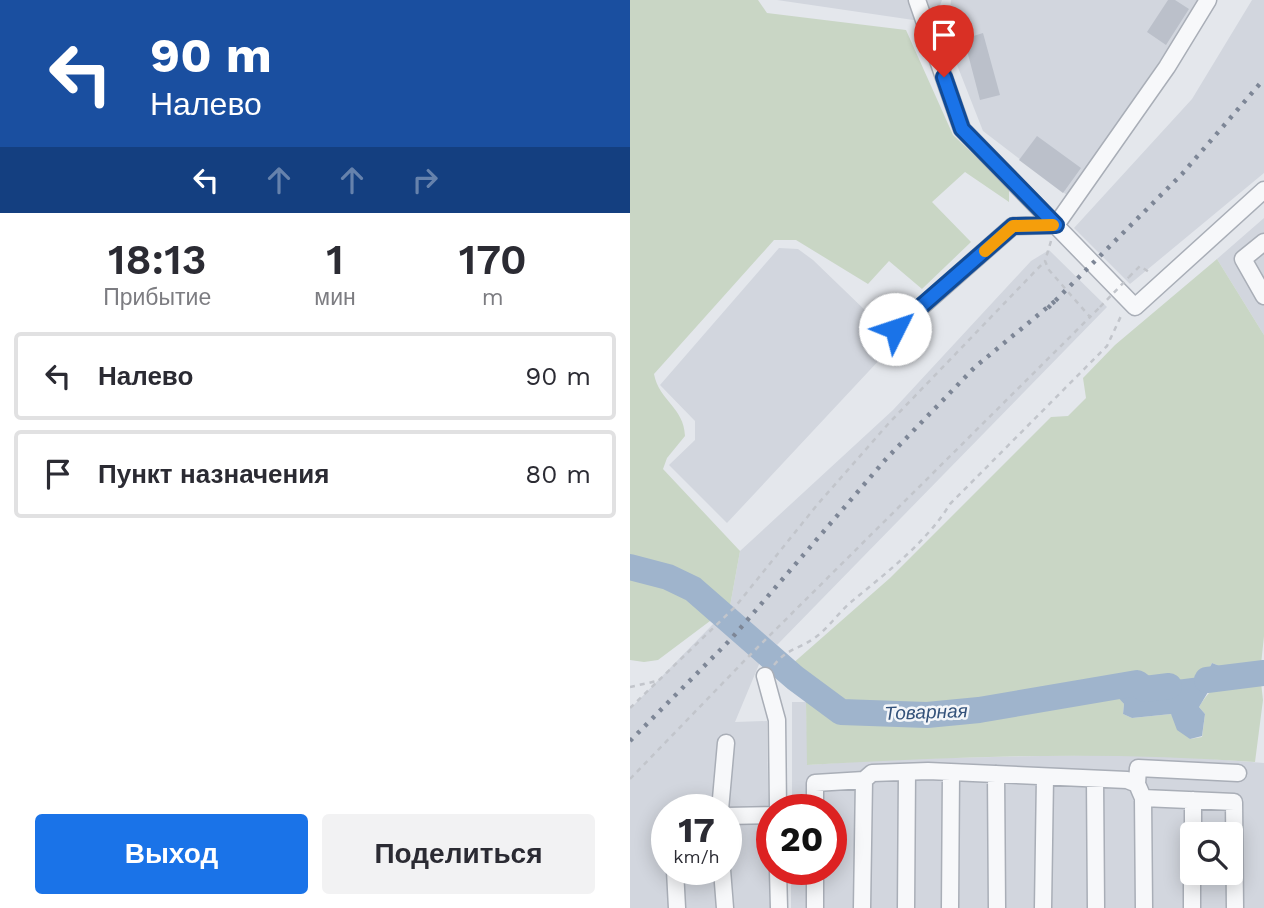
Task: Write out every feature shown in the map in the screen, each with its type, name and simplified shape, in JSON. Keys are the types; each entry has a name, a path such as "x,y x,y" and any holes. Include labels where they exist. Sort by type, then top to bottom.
{"street":[{"path":"917,0 962,129 1135,307 1264,190"},
{"path":"1056,225 1167,67 1208,0"},
{"path":"895,329 1013,226 1056,225"},
{"path":"1264,242 1243,259 1264,296"},
{"path":"768,672 777,720 778,794"},
{"path":"721,794 726,743"},
{"path":"1144,908 1138,768 1238,773"},
{"path":"906,908 907,772"},
{"path":"816,794 816,783 864,780 872,773 907,772 1095,779 1140,791 1193,800 1234,802 1235,908"},
{"path":"950,908 951,773"},
{"path":"996,775 997,908"},
{"path":"1043,908 1045,777"},
{"path":"1095,779 1096,908"},
{"path":"862,908 864,780"},
{"path":"1193,800 1193,822"},
{"path":"676,885 677,908"},
{"path":"723,885 724,908"},
{"path":"778,885 779,908"},
{"path":"815,885 815,908"},
{"path":"1192,885 1192,908"}],"path":[{"path":"630,708 735,607 817,505 889,423 1045,261 1056,225"},
{"path":"1045,261 1090,317"},
{"path":"630,779 748,657 1140,266"},
{"path":"768,672 785,652 812,640 849,603 880,581 939,521 950,504 1107,345 1128,301"},
{"path":"630,687 658,681"}],"shaded area":[{"path":"777,0 942,0 934,23"},
{"path":"951,0 1201,0 1068,196 983,131 948,42"},
{"path":"1252,0 1264,0 1264,173 1130,284 1074,228 1192,99"},
{"path":"1264,218 1264,335 1217,259"},
{"path":"779,248 798,249 813,260 897,341 727,523 669,465 695,440 695,421 660,385"},
{"path":"1049,250 1107,307 777,645 730,606 740,551 893,410 1031,261"},
{"path":"716,621 760,662 735,722 767,721 768,794 756,794 756,885 770,885 770,908 630,908 630,709"},
{"path":"792,702 806,702 808,765 897,759 1147,754 1264,763 1264,908 791,908 791,885 847,885 847,794 792,794"}],"green space":[{"path":"630,0 758,0 767,13 906,30 953,135 1009,188 1009,202 965,172 932,202 971,242 922,289 889,261 868,284 796,240 774,240 654,374 661,391 684,426 685,436 667,458 663,469 740,551 730,606 658,660 644,662 630,660"},
{"path":"1217,259 1264,335 1264,636 1260,674 1263,700 1255,762 1031,756 807,765 806,702 791,665 890,578 1051,417 1068,416 1086,398 1083,378 1115,345","holes":["1212,663 1243,675 1223,682 1208,694 1199,707 1205,714 1202,737 1190,739 1171,714 1132,718 1123,714 1124,704 1117,695 1137,683 1151,684 1167,678 1182,681 1206,675"]}],"water":[{"path":"1212,663 1243,675 1243,683 1220,681 1208,692 1199,707 1205,714 1202,736 1190,739 1177,730 1171,714 1132,718 1123,714 1124,704 1116,695 1139,685 1206,675"}],"building":[{"path":"1168,0 1175,0 1189,9 1166,45 1147,32"},
{"path":"983,33 1000,95 980,100 964,39"},
{"path":"1037,136 1081,168 1063,193 1019,160"}],"waterway":[{"name":"Товарная","path":"630,567 668,577 693,589 795,678 841,712 927,715 979,710 1137,683 1145,689 1169,686"},
{"name":"Товарная","path":"1207,680 1264,673"}],"railway":[{"path":"1048,308 1182,174 1264,79"},
{"path":"630,741 731,639 886,459 975,367 1055,301"}],"slow traffic":[{"path":"985,251 1013,226 1053,225"}],"route":[{"path":"895,329 1013,226 1056,225 962,129 944,77"}]}
